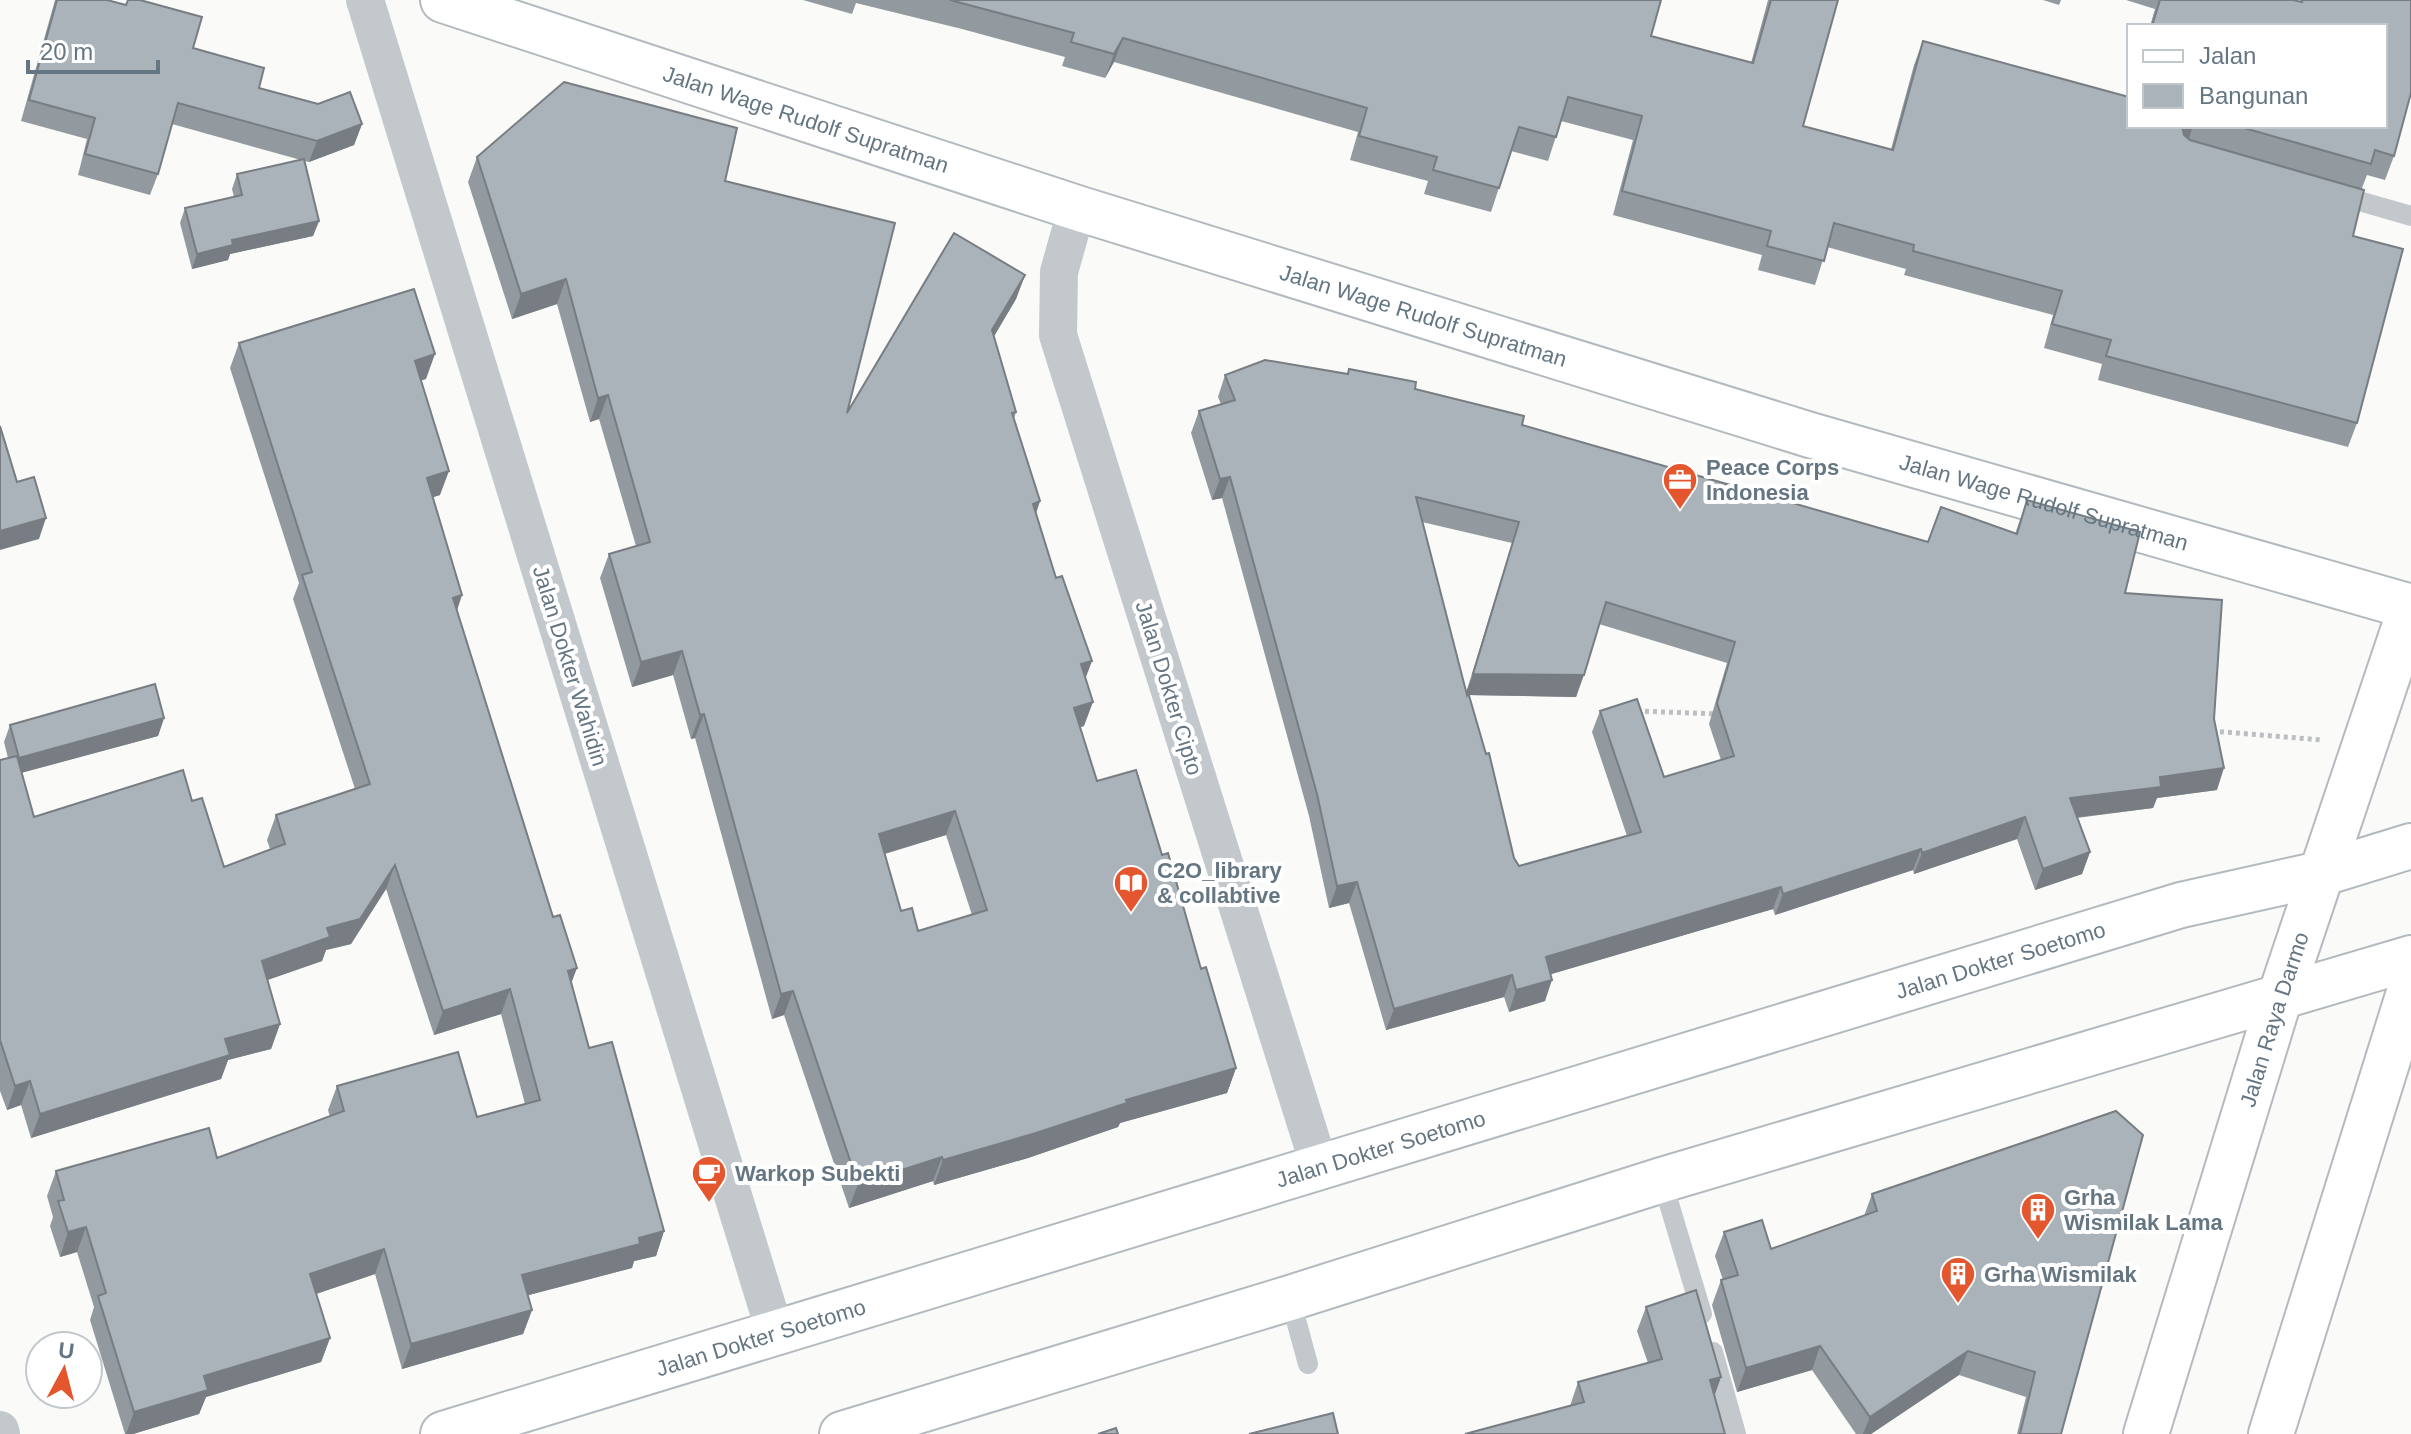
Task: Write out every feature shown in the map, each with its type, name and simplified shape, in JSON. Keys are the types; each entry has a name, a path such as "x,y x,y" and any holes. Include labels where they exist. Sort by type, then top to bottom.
{"main road":[{"name":"Jalan Wage Rudolf Supratman","path":"443,0 1077,208 1810,435 2411,607"},
{"name":"Jalan Raya Darmo","path":"2146,1434 2280,997 2411,607"},
{"name":"Jalan Dokter Soetomo","path":"443,1434 2181,905 2320,874 2411,846"},
{"path":"842,1434 1290,1298 1662,1180 2411,958"},
{"path":"2271,1434 2411,986"}],"street":[{"name":"Jalan Dokter Wahidin","path":"365,0 775,1332"},
{"name":"Jalan Dokter Cipto","path":"1077,208 1059,272 1058,335 1319,1165"}],"lane":[{"path":"2321,190 2411,216"},
{"path":"1662,1180 1736,1434"},
{"path":"1290,1298 1308,1364"}],"path":[{"path":"1631,711 1724,714"},
{"path":"2208,730 2366,743"}],"building":[{"path":"57,0 107,0 126,5 128,0 140,0 202,17 193,48 264,68 259,88 318,104 350,92 362,124 317,141 178,103 158,174 85,154 95,118 29,100"},
{"path":"950,0 1661,0 1651,36 1753,63 1771,0 1838,0 1803,126 1893,150 1923,41 2127,96 2127,128 2182,128 2184,135 2190,140 2364,190 2353,236 2403,249 2357,423 2106,356 2111,340 2052,324 2062,291 1913,251 1914,245 1834,223 1824,261 1767,246 1771,231 1622,191 1642,116 1568,97 1556,137 1519,127 1499,188 1433,170 1437,157 1359,136 1367,108 1123,38 1114,54 1071,42 1074,33"},
{"path":"2160,0 2411,0 2411,93 2394,156 2375,150 2371,164 2244,128 2387,128 2387,24 2153,24"},
{"path":"564,82 737,128 725,181 895,223 847,413 954,233 1025,275 992,330 1016,412 1012,413 1040,501 1033,504 1056,578 1062,576 1092,661 1081,664 1093,702 1074,708 1097,781 1136,770 1162,855 1168,853 1201,969 1206,967 1236,1068 1126,1100 1127,1103 1036,1133 943,1160 942,1157 858,1184 793,991 781,994 704,714 700,715 682,651 641,662 609,554 650,542 608,395 598,398 566,279 521,294 477,157","holes":["955,811 987,910 918,931 912,908 901,911 879,834"]},
{"path":"304,159 319,221 232,240 233,245 197,254 185,208 242,195 237,174"},
{"path":"414,289 435,354 415,361 449,471 427,478 462,595 453,598 553,917 560,915 577,968 568,971 589,1048 612,1042 664,1231 639,1238 640,1244 522,1275 532,1310 411,1344 384,1249 310,1274 330,1338 204,1376 208,1390 134,1412 98,1296 106,1293 86,1227 68,1232 58,1201 64,1200 56,1171 209,1128 217,1158 344,1111 337,1086 458,1052 477,1117 540,1100 510,989 443,1011 395,865 360,919 327,928 330,937 262,961 280,1024 225,1039 230,1055 40,1114 30,1081 15,1086 0,1040 0,760 17,756 34,817 183,770 192,801 202,798 224,867 285,844 276,815 370,784 302,575 312,572 239,343"},
{"path":"1265,360 1348,374 1349,369 1416,382 1415,389 1524,416 1522,425 1928,542 1941,507 2017,534 2027,500 2140,532 2125,593 2222,600 2214,719 2224,768 2160,777 2161,787 2070,798 2090,852 2043,869 2025,817 1922,853 1921,849 1783,894 1781,887 1546,957 1552,980 1516,990 1512,975 1394,1009 1357,882 1337,886 1317,794 1230,477 1220,479 1199,411 1235,400 1225,375","holes":["1416,497 1519,522 1473,674 1584,675 1606,602 1735,642 1717,703 1734,756 1664,777 1637,699 1600,711 1641,832 1519,866 1514,858 1489,753 1486,754 1468,692 1467,695"]},
{"path":"0,426 17,482 34,477 46,518 0,531"},
{"path":"155,684 164,718 19,758 10,725"},
{"path":"2116,1111 2143,1135 2061,1434 2020,1434 2035,1372 1968,1351 1870,1417 1820,1346 1746,1368 1721,1280 1738,1275 1724,1232 1762,1220 1771,1249 1877,1211 1872,1194"},
{"path":"1696,1290 1721,1377 1710,1380 1725,1434 1465,1434 1584,1402 1578,1382 1662,1359 1646,1307"},
{"path":"1333,1413 1338,1434 1249,1434"},
{"path":"1116,1428 1118,1434 1098,1434"}],"place":[{"name":"Peace Corps Indonesia","path":"1680,511"},
{"name":"C2O_library & collabtive","path":"1131,914"},
{"name":"Warkop Subekti","path":"709,1204"},
{"name":"Grha Wismilak Lama","path":"2038,1241"},
{"name":"Grha Wismilak","path":"1958,1305"}]}
